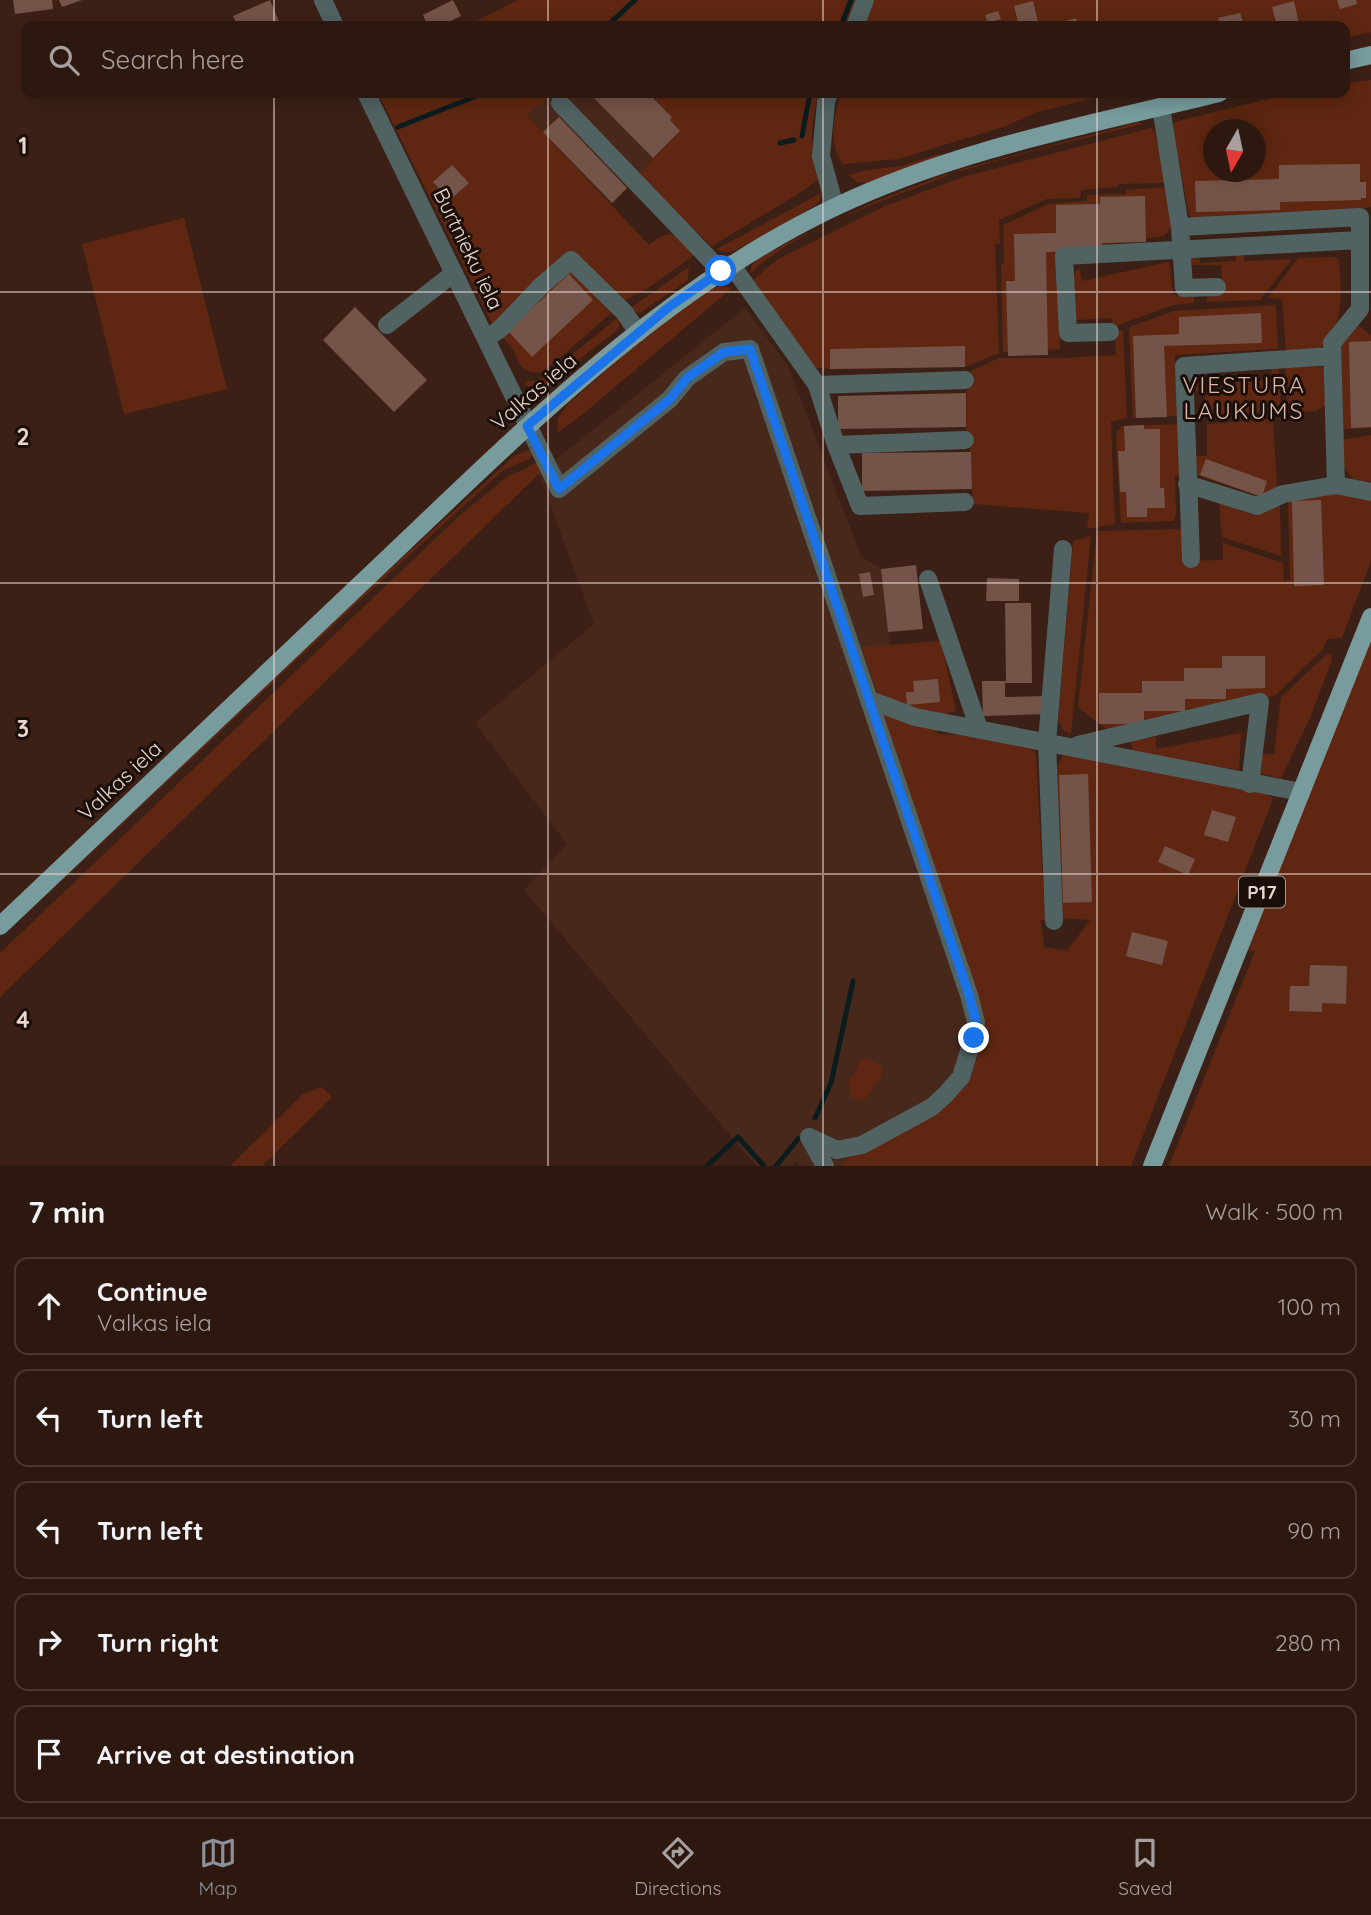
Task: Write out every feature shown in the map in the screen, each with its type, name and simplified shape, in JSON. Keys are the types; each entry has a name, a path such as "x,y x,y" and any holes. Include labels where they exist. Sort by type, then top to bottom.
{"main road":[{"path":"1350,60 1371,55"},
{"name":"Valkas iela","path":"0,926 527,426 669,307 726,268 835,207 886,185 1017,142 1198,98"},
{"name":"P17","path":"1152,1166 1371,617"}],"street":[{"path":"323,0 333,21"},
{"path":"857,21 865,0"},
{"name":"Burtnieku iela","path":"368,98 559,489 670,399 687,378 724,352 750,349 870,701"},
{"path":"827,98 821,156 835,207"},
{"path":"559,103 726,268 817,385 836,445 860,506 965,502"},
{"path":"1161,107 1180,227 1184,288 1217,286"},
{"path":"1180,227 1366,217 1360,240 1365,308 1332,343 1336,485"},
{"path":"1110,332 1068,333 1063,256 1360,240"},
{"path":"486,338 499,330 542,285 572,260 625,313 638,332"},
{"path":"387,325 454,274"},
{"path":"1191,559 1184,366 1332,356"},
{"path":"817,385 965,380"},
{"path":"836,445 965,440"},
{"path":"1187,484 1257,506 1283,494 1336,485 1371,492"},
{"path":"1054,921 1046,742 1063,548"},
{"path":"928,579 979,729"},
{"path":"870,701 915,718 1301,792"},
{"path":"825,1166 809,1137 837,1150 862,1145 932,1107 961,1077 974,1038 976,1022 870,701"},
{"path":"1072,746 1260,702 1250,784"}],"shaded area":[{"path":"518,0 855,0 847,21 477,21"},
{"path":"874,0 1371,0 1371,32 1350,37 1350,21 865,21"},
{"path":"1371,80 1371,207 1308,214 1195,220 1189,215 1173,129 1174,122 1272,98 1350,98 1350,82"},
{"path":"380,98 548,98 527,115 649,245 669,234 679,237 697,253 648,288 622,302 581,263 493,325"},
{"path":"548,98 653,98 672,117 680,131 612,203 527,115"},
{"path":"653,98 818,98 812,145 822,177 712,246 637,176 680,131 670,120 672,117"},
{"path":"840,98 1096,98 1037,112 1006,126 898,159 843,164 833,138"},
{"path":"1139,122 1143,124 957,172 959,170"},
{"path":"1151,128 1155,133 1165,183 1118,184 1118,187 1081,190 1080,198 1047,199 999,220 1000,243 995,244 999,353 965,367 807,367 752,281 778,259 885,206 966,176"},
{"path":"939,154 939,157 866,183 857,182 848,175 902,166"},
{"path":"949,173 816,230 768,258 750,274 752,264 758,259 789,242 876,201"},
{"path":"1167,187 1171,225 1170,230 1163,236 1058,252 1060,349 1003,352 1003,225 1048,204 1087,201 1087,195 1126,194 1126,190"},
{"path":"823,192 813,207 753,241 731,252 717,249"},
{"path":"184,218 227,389 124,414 82,244"},
{"path":"1243,250 1244,261 1292,259 1260,300 1207,302 1207,295 1223,293 1221,265 1194,265 1190,252 1199,251 1200,263 1236,261 1236,251"},
{"path":"1334,257 1339,260 1340,298 1337,321 1332,332 1315,352 1286,353 1282,299 1268,298 1298,258"},
{"path":"1169,262 1173,295 1194,295 1194,303 1173,305 1113,327 1112,318 1074,320 1072,285 1075,272 1079,268 1082,281"},
{"path":"689,267 688,280 640,313 629,309"},
{"path":"571,271 616,309 543,372 530,372 521,365 501,335 563,273"},
{"path":"712,288 732,288 557,433 558,418 568,404 650,332"},
{"path":"1276,305 1278,349 1175,355 1177,416 1133,418 1129,327 1174,311"},
{"path":"745,308 788,366 861,556 881,569 905,741 1008,1067 845,1166 800,1166 796,1161 791,1166 756,1166 524,890 567,844 475,723 594,624 539,473"},
{"path":"620,316 616,331 543,387 532,388 524,384 544,377"},
{"path":"1355,323 1371,335 1371,428 1343,429 1341,339"},
{"path":"1123,330 1127,418 1111,422 1115,524 1087,529 1089,513 973,504 971,452 966,427 967,373 999,358 1116,355 1115,333"},
{"path":"1316,365 1324,368 1325,405 1317,411 1287,413 1285,368"},
{"path":"1271,368 1279,368 1281,410 1207,417 1205,395 1194,390 1193,378 1196,373 1204,372 1206,384 1272,380"},
{"path":"1273,419 1277,488 1262,497 1194,474 1194,456 1207,456 1207,424"},
{"path":"1183,424 1182,475 1175,476 1174,521 1121,523 1117,432 1122,426"},
{"path":"1371,435 1371,482 1353,479 1341,464 1341,440"},
{"path":"529,450 537,452 529,459 502,471 357,603 0,940 356,600 514,456"},
{"path":"542,458 546,467 0,997 0,953 459,516 508,476"},
{"path":"1320,491 1371,499 1371,561 1342,638 1327,639 1323,649 1276,695 1110,732 1078,707 1097,531 1181,529 1185,561 1223,560 1223,543 1283,563 1284,581 1290,579 1288,499"},
{"path":"1219,503 1251,514 1280,505 1281,556 1222,537"},
{"path":"1091,536 1071,734 1064,731 1058,720 1073,541"},
{"path":"1371,617 1371,1166 1169,1166 1255,951 1239,949"},
{"path":"941,641 956,711 937,716 938,734 967,735 1031,745 1036,754 1045,920 1041,920 1044,947 1067,951 1090,920 1059,918 1057,766 1065,752 1265,793 1273,799 1131,1166 841,1166 857,1150 953,1096 977,1060 980,1017 862,647"},
{"path":"1327,654 1331,654 1332,660 1310,718 1281,778 1254,773 1256,754 1274,754 1281,697"},
{"path":"1241,733 1239,770 1133,751 1130,740 1156,737 1156,749"},
{"path":"868,1058 882,1067 881,1077 863,1102 851,1097 849,1084 860,1060"},
{"path":"322,1087 332,1097 262,1166 230,1166 303,1094"}],"building":[{"path":"13,0 52,0 53,9 15,14"},
{"path":"59,0 82,0 62,7"},
{"path":"270,0 279,21 236,21 233,16"},
{"path":"453,0 461,16 450,21 426,21 423,15"},
{"path":"1337,0 1356,0 1357,4 1340,9"},
{"path":"1033,1 1038,21 1018,21 1014,6"},
{"path":"1294,1 1298,21 1276,21 1272,7"},
{"path":"998,11 1001,19 987,21 985,15"},
{"path":"1240,13 1242,21 1219,21 1218,18"},
{"path":"594,98 653,98 672,117 670,120 680,131 653,158"},
{"path":"559,117 627,188 612,203 543,132"},
{"path":"1360,164 1360,182 1366,182 1366,198 1280,202 1280,210 1196,212 1195,181 1266,182 1266,179 1279,179 1279,165"},
{"path":"452,165 469,183 450,200 433,182"},
{"path":"1145,196 1146,242 1102,243 1102,251 1046,252 1048,355 1008,356 1006,281 1015,281 1014,234 1056,233 1056,205 1100,204 1100,197"},
{"path":"569,274 593,300 532,357 508,331"},
{"path":"355,307 427,380 394,412 323,340"},
{"path":"1261,313 1262,343 1164,346 1167,417 1136,418 1133,336 1179,334 1179,317"},
{"path":"1371,341 1371,427 1351,428 1349,342"},
{"path":"965,346 965,367 830,369 830,349"},
{"path":"966,393 966,427 838,429 838,396"},
{"path":"1144,425 1144,429 1160,429 1160,488 1164,488 1165,508 1147,508 1147,517 1127,517 1126,492 1120,492 1118,451 1125,451 1124,426"},
{"path":"971,452 972,489 862,491 862,453"},
{"path":"1206,459 1267,481 1262,497 1200,475"},
{"path":"1321,500 1324,585 1294,586 1292,501"},
{"path":"916,565 923,629 888,632 881,569"},
{"path":"870,572 874,595 863,597 859,574"},
{"path":"987,578 1019,579 1019,601 986,601"},
{"path":"1005,603 1031,603 1032,683 1005,683 1005,697 1047,696 1047,714 983,716 982,681 1006,681"},
{"path":"1222,656 1265,656 1265,688 1226,689 1226,699 1185,699 1185,711 1144,711 1144,724 1099,724 1099,693 1142,693 1142,681 1184,681 1184,668 1222,668"},
{"path":"938,679 940,702 907,705 906,692 914,692 913,681"},
{"path":"1088,774 1092,902 1063,903 1059,775"},
{"path":"1212,810 1236,817 1228,842 1204,835"},
{"path":"1165,846 1195,859 1188,875 1158,862"},
{"path":"1132,932 1168,941 1162,965 1126,956"},
{"path":"1310,965 1347,966 1346,1004 1322,1003 1322,1012 1289,1011 1290,986 1309,986"}],"waterway":[{"path":"612,21 635,0"},
{"path":"843,21 851,0"},
{"path":"398,127 471,98"},
{"path":"802,136 809,98"},
{"path":"780,143 794,140"},
{"path":"815,1118 831,1083 853,981"},
{"path":"707,1166 738,1137 764,1166"},
{"path":"776,1166 798,1139"}],"district":[{"name":"VIESTURA LAUKUMS","path":"1244,398"}],"route":[{"path":"721,271 669,307 527,426 559,489 670,399 687,378 724,352 750,349 969,995 976,1022 974,1038"}]}
